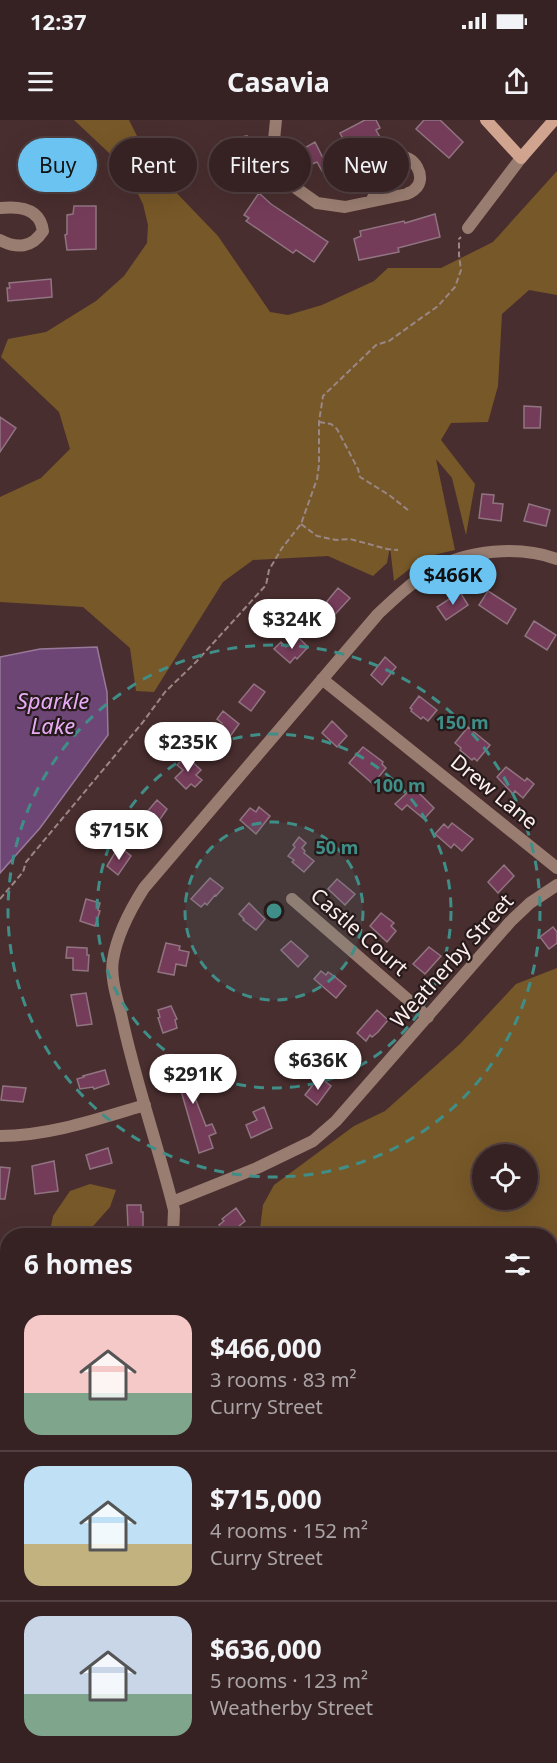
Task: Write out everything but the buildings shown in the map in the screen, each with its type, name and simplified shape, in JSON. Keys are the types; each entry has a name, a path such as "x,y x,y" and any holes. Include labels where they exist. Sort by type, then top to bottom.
{"street":[{"path":"276,120 274,140 278,164 293,186 317,203 345,207 371,201"},
{"path":"486,120 521,158"},
{"path":"468,228 521,158 554,120"},
{"path":"0,208 28,209 36,214 42,223 43,231 33,243 21,247 0,240"},
{"path":"173,1228 174,1210 126,1041 112,962 126,921 144,888 378,614 411,584 455,560 498,552 524,552 557,559"},
{"name":"Drew Lane","path":"322,679 557,868"},
{"name":"Weatherby Street","path":"172,1202 257,1168 313,1140 336,1121 510,922 530,903 557,885"},
{"name":"Castle Court","path":"292,899 428,1017"},
{"path":"0,1136 82,1124 145,1105"}],"path":[{"path":"0,899 23,872 26,862 143,722 165,692 196,662 266,585 269,570 282,548 301,524 317,479 319,422 323,396 359,364 376,345 389,340 438,306 455,287 461,270 459,239 468,228"},
{"path":"319,422 331,424 337,429 360,477 408,510"},
{"path":"301,524 317,536 336,540 350,539 399,550"}],"shaded area":[{"path":"74,120 129,120 138,138 109,138 109,153 97,142 97,138 93,138"},
{"path":"557,171 557,295 529,290 502,314 498,386 488,422 451,423 441,440 475,484 466,535 452,478 436,459 455,550 425,557 394,581 390,547 387,563 373,576 328,556 253,560 223,582 154,692 136,691 130,648 83,607 0,602 0,497 41,478 70,449 59,412 1,357 8,339 46,332 96,301 124,276 147,243 148,225 143,204 137,192 176,192 218,236 270,312 288,315 322,305 374,281 388,268 441,268 493,242"},
{"path":"557,968 557,1228 260,1228 263,1205 274,1185 354,1126 385,1111 460,1044 516,984"},
{"path":"90,1184 116,1190 110,1207 91,1228 51,1228 53,1216 70,1191"}],"water":[{"name":"Sparkle Lake","path":"97,647 107,692 108,735 40,828 0,873 0,657 40,649"}]}
